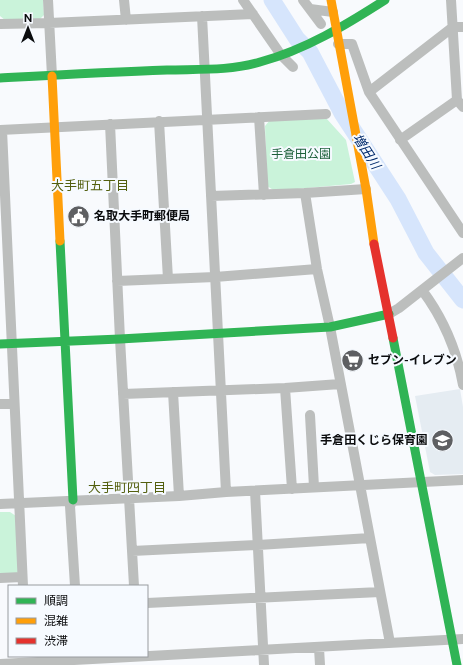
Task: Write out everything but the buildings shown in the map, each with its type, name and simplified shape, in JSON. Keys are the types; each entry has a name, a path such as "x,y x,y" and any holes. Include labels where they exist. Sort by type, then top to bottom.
{"street":[{"path":"48,0 73,500 70,506 75,585"},
{"path":"124,0 126,20"},
{"path":"243,0 293,67"},
{"path":"303,0 321,24"},
{"path":"330,0 366,189 375,248 457,665"},
{"path":"0,78 204,69 246,65 284,54 336,31 385,0"},
{"path":"400,140 460,104 458,27 451,0"},
{"path":"310,9 333,12"},
{"path":"0,24 253,14"},
{"path":"202,16 226,492"},
{"path":"369,92 458,27"},
{"path":"339,49 352,44 369,92 463,233"},
{"path":"0,578 23,581 12,343 5,289 1,130 159,121 326,114"},
{"path":"259,117 264,195"},
{"path":"159,121 168,279"},
{"path":"110,124 134,585"},
{"path":"212,196 264,195 366,189"},
{"path":"305,193 317,270 330,327 390,643"},
{"path":"0,344 218,334 330,327 389,314 399,308 463,258"},
{"path":"117,281 215,277 317,270"},
{"path":"422,290 444,324 460,367 463,385"},
{"path":"124,394 222,391 340,384"},
{"path":"285,388 292,489"},
{"path":"173,392 179,496"},
{"path":"0,404 14,404"},
{"path":"310,416 314,487"},
{"path":"0,504 179,496 314,487 463,480"},
{"path":"255,491 264,665"},
{"path":"132,551 370,538"},
{"path":"148,603 261,599 380,592"},
{"path":"148,656 263,651 463,639"},
{"path":"319,648 320,665"},
{"path":"0,664 26,661 108,657"}],"shaded area":[{"name":"手倉田くじら保育園","path":"460,389 463,407 463,474 435,475 430,472 415,396"}],"green space":[{"path":"0,0 43,0 44,15 40,19 5,20 0,16"},
{"name":"手倉田公園","path":"326,118 346,140 355,182 351,184 275,191 267,186 265,126 270,120"},
{"path":"0,512 10,512 16,516 19,571 16,574 0,575"}],"waterway":[{"name":"増田川","path":"272,0 297,39 310,52 342,113 398,199 426,253 463,300"}],"traffic: fast":[{"path":"0,78 214,69 249,65 277,57 309,44 355,19 385,0"},
{"path":"60,241 73,500"},
{"path":"0,344 330,327 389,314"},
{"path":"393,338 457,665"}],"traffic: slow":[{"path":"331,0 366,189 374,244"},
{"path":"52,76 60,241"}],"traffic: jam":[{"path":"374,244 393,338"}],"place":[{"name":"名取大手町郵便局","path":"78,216"},
{"name":"セブン-イレブン","path":"352,360"},
{"name":"手倉田くじら保育園","path":"443,440"}],"district":[{"name":"大手町五丁目","path":"90,185"},
{"name":"大手町四丁目","path":"127,487"}]}
